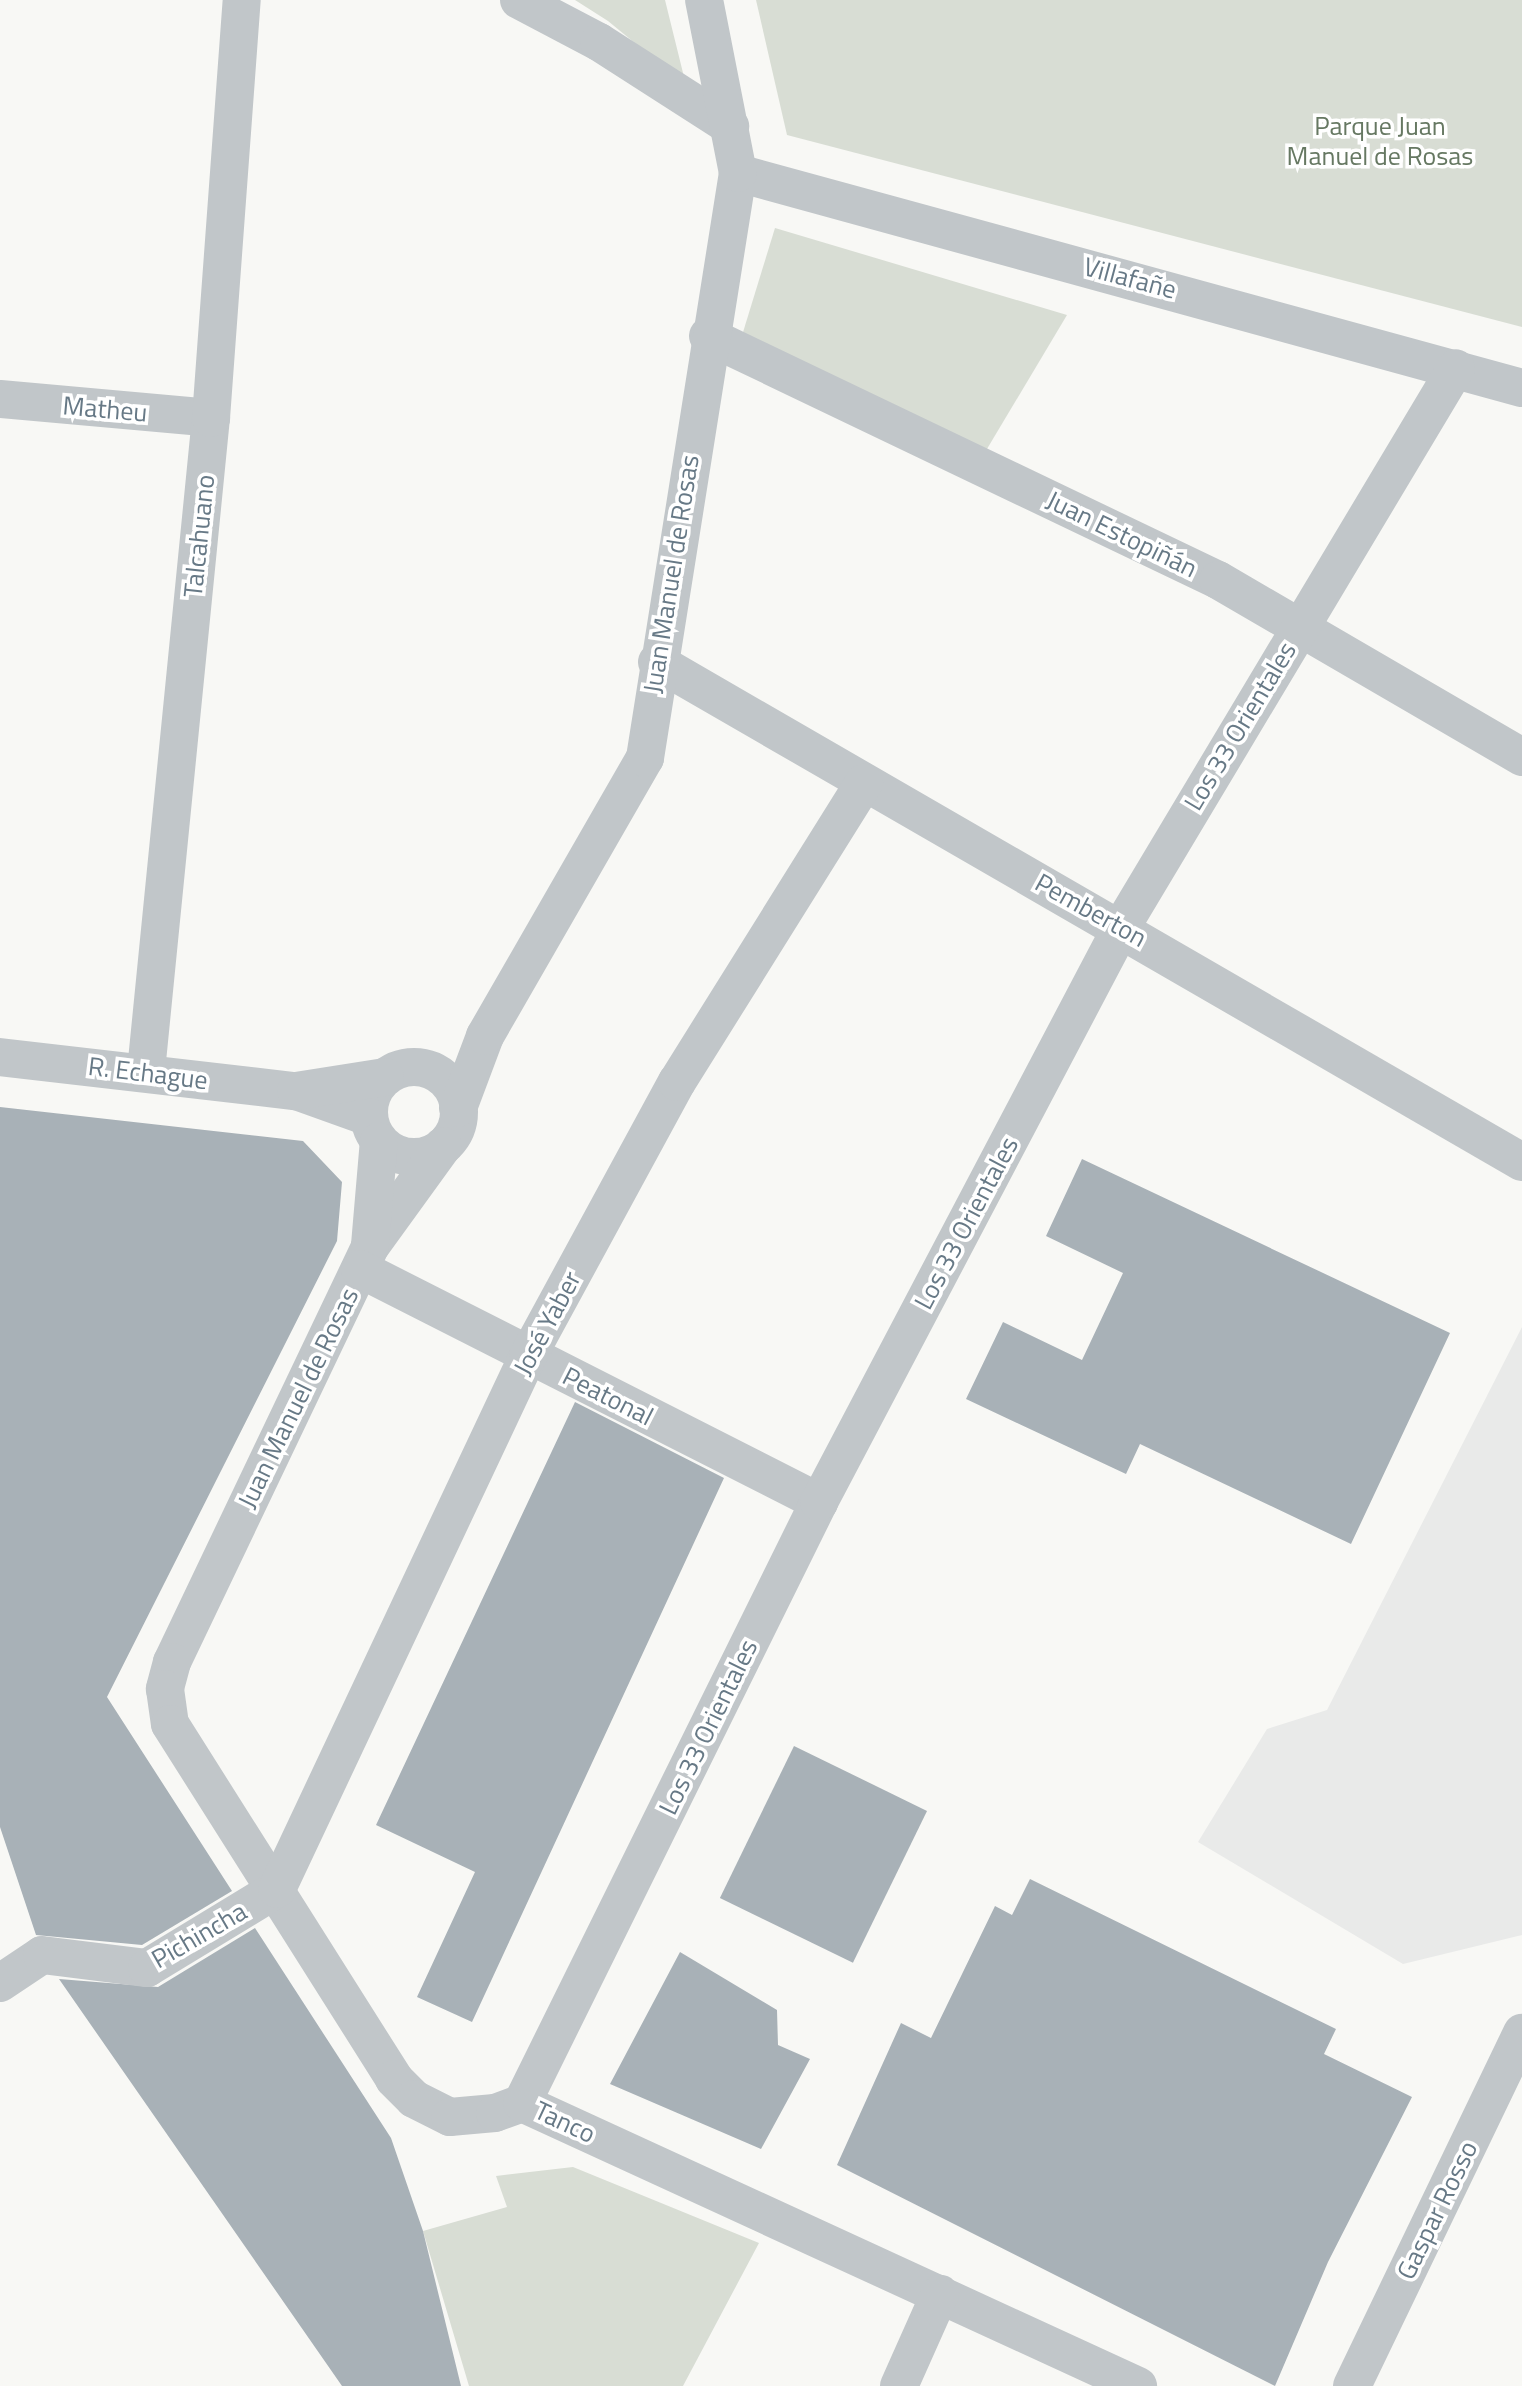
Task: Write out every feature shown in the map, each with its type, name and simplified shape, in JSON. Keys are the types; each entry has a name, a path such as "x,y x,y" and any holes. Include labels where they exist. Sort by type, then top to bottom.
{"street":[{"name":"Talcahuano","path":"146,1071 211,418 242,0"},
{"path":"519,0 599,42 730,126"},
{"name":"Juan Manuel de Rosas","path":"458,1108 485,1036 645,758 657,662 708,336 738,173 704,0"},
{"name":"Villafañe","path":"738,173 1522,388"},
{"name":"Juan Estopiñán","path":"708,336 1300,624 1522,757"},
{"name":"Los 33 Orientales","path":"522,2103 820,1502 1122,926 1300,624 1456,368"},
{"name":"Matheu","path":"0,399 211,418"},
{"name":"Pemberton","path":"657,662 864,783 1122,926 1522,1162"},
{"name":"José Yaber","path":"277,1889 528,1356 677,1082 864,783"},
{"path":"365,1258 374,1129 372,1095 394,1072 485,1036"},
{"name":"R. Echague","path":"0,1057 146,1071 296,1091 374,1129"},
{"path":"374,1129 390,1151 418,1157 443,1146 453,1135 458,1108 446,1080 425,1069 394,1072"},
{"name":"R. Echague","path":"296,1091 394,1072"},
{"name":"Juan Manuel de Rosas","path":"172,1662 365,1258 443,1146"},
{"name":"Peatonal","path":"365,1258 528,1356 820,1502"},
{"name":"Tanco","path":"172,1662 165,1689 170,1724 277,1889 394,2079 414,2099 450,2117 495,2113 522,2103 1138,2386"},
{"name":"Pichincha","path":"0,1983 42,1955 147,1968 277,1889"},
{"name":"Gaspar Rosso","path":"1352,2386 1522,2033"},
{"path":"899,2386 940,2294"}],"shaded area":[{"path":"1522,1327 1522,1935 1403,1964 1198,1842 1267,1729 1327,1710"}],"green space":[{"path":"575,0 665,0 686,85 608,21"},
{"name":"Parque Juan Manuel de Rosas","path":"756,0 1522,0 1522,327 787,135"},
{"path":"775,228 1067,315 978,464 740,342"},
{"path":"573,2167 759,2243 683,2386 469,2386 423,2231 507,2207 496,2176"}],"building":[{"path":"0,1107 303,1141 342,1182 337,1241 107,1697 232,1891 142,1945 36,1935 0,1827"},
{"path":"1082,1159 1450,1333 1351,1544 1140,1444 1126,1474 966,1399 1003,1322 1082,1360 1123,1273 1046,1236"},
{"path":"575,1402 724,1478 472,2022 417,1997 475,1872 376,1825"},
{"path":"794,1746 927,1811 853,1963 720,1898"},
{"path":"1030,1879 1336,2029 1324,2054 1412,2097 1328,2262 1275,2386 837,2165 901,2023 931,2038 995,1906 1012,1915"},
{"path":"255,1928 391,2138 423,2231 461,2386 342,2386 59,1979 158,1987"},
{"path":"680,1952 777,2010 778,2045 810,2059 761,2149 610,2084"}]}
